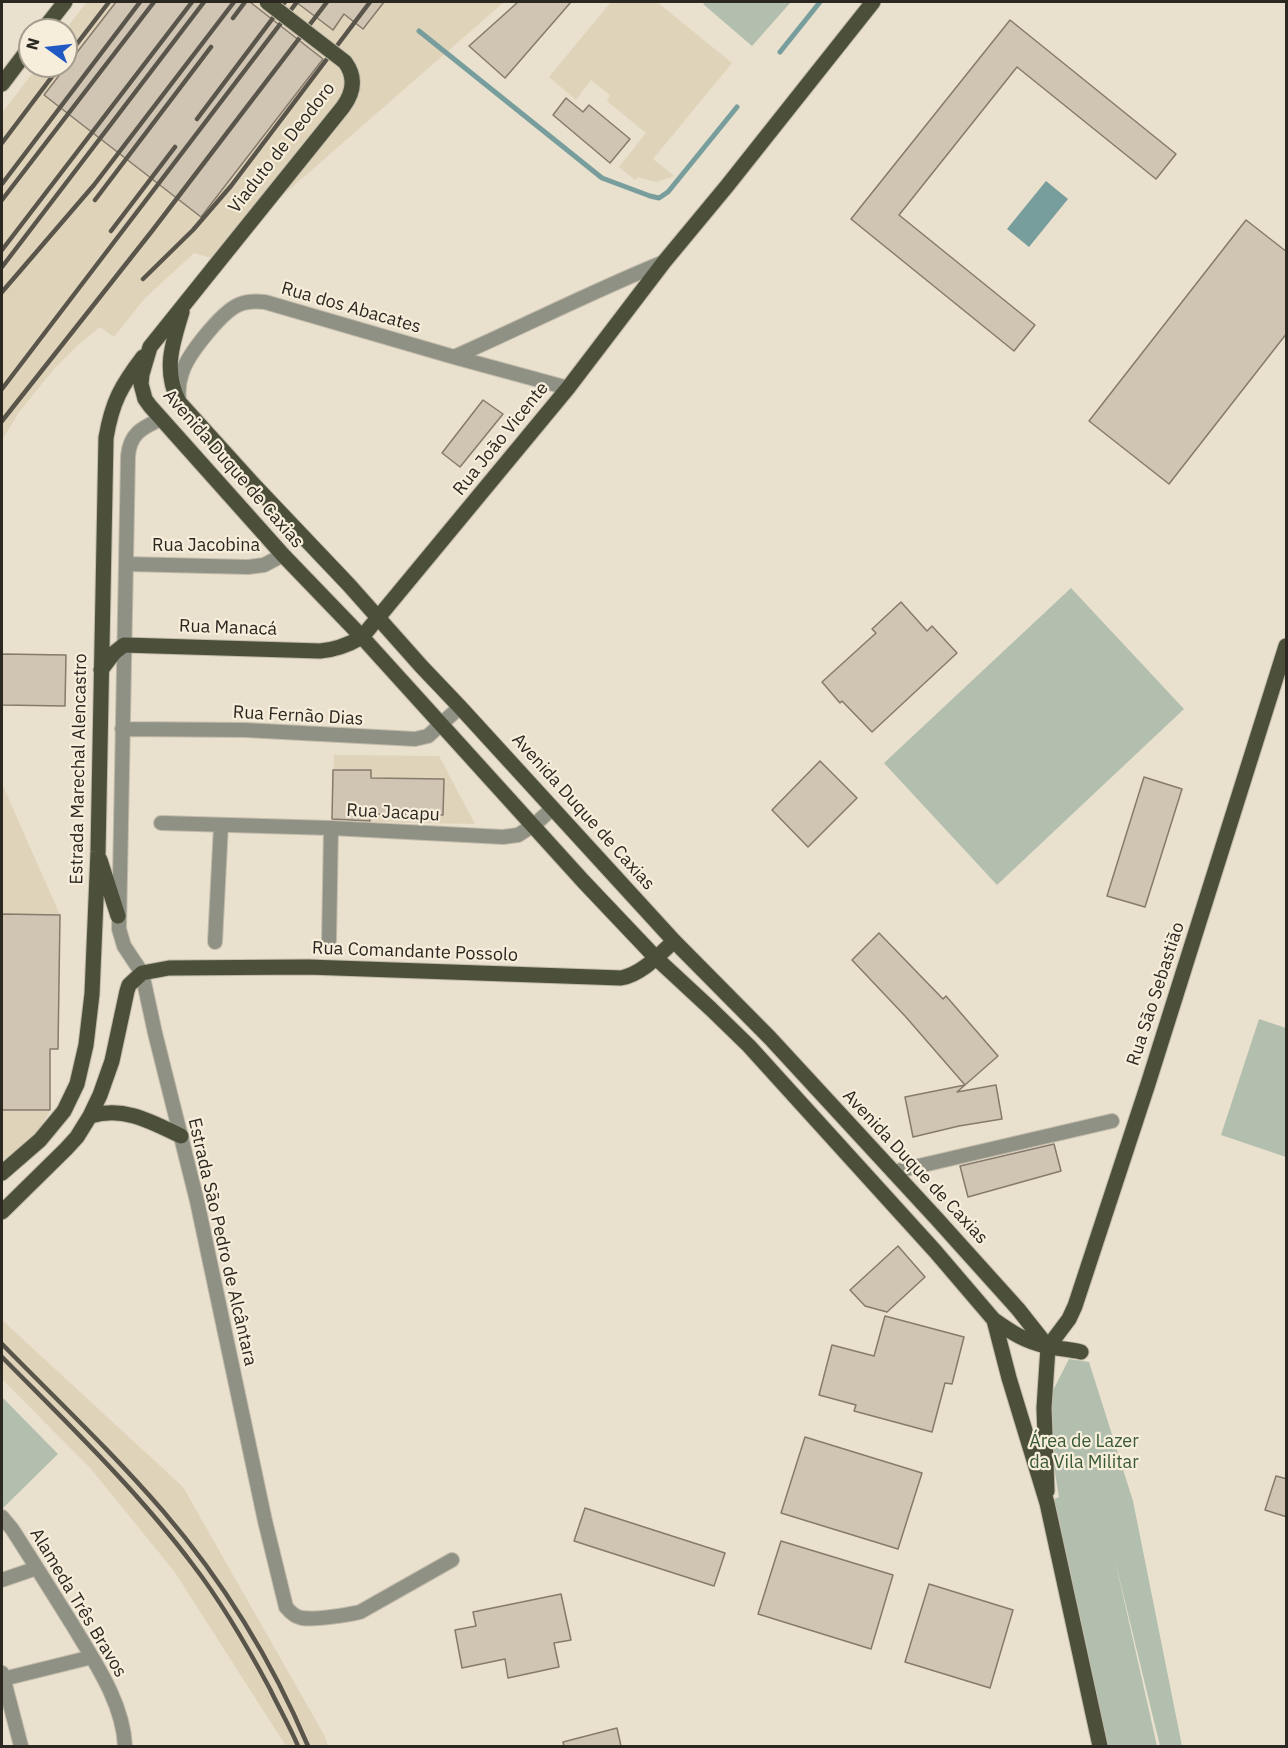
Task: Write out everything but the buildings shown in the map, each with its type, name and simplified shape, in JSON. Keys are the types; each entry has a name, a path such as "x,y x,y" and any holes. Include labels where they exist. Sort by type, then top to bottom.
{"main road":[{"path":"52,18 65,2"},
{"name":"Viaduto de Deodoro","path":"185,302 344,107 352,87 351,71 345,62 267,2"},
{"name":"Rua João Vicente","path":"362,637 568,388 664,261 727,186 873,2"},
{"path":"2,84 18,63"},
{"name":"Avenida Duque de Caxias","path":"185,302 150,347 141,384 145,399 283,555 362,637 583,881 656,958 749,1046 927,1242 994,1320 1047,1503 1100,1746"},
{"name":"Avenida Duque de Caxias","path":"185,302 173,342 169,369 173,391 179,402 674,941 770,1038 937,1219 1018,1309 1048,1347 1044,1408 1048,1471 1047,1503"},
{"name":"Estrada Marechal Alencastro","path":"2,1173 49,1130 69,1103 77,1084 86,1045 92,994 98,852 108,424 117,396 150,347"},
{"name":"Rua Manacá","path":"124,645 320,651 342,647 362,637"},
{"path":"101,670 114,653 124,645"},
{"name":"Rua São Sebastião","path":"1048,1347 1069,1319 1075,1306 1287,646"},
{"path":"98,852 118,916"},
{"name":"Rua Comandante Possolo","path":"142,973 162,968 308,967 621,978 633,974 656,958 674,941"},
{"path":"2,1212 77,1137 90,1116 112,1062 129,986 142,973"},
{"path":"90,1116 104,1112 127,1114 181,1136"},
{"path":"994,1320 1017,1336 1048,1347 1081,1352"}],"street":[{"name":"Rua João Vicente","path":"454,357 664,261"},
{"name":"Rua dos Abacates","path":"179,402 178,391 182,372 190,357 221,317 232,308 245,302 265,302 568,388"},
{"path":"142,973 121,938 118,916 129,447 136,434 161,419"},
{"name":"Rua Jacobina","path":"126,564 248,567 264,566 283,555"},
{"name":"Rua Fernão Dias","path":"122,729 245,730 415,740 428,736 460,707"},
{"name":"Rua Jacapu","path":"161,823 331,828 503,837 518,835 534,825 553,808"},
{"path":"215,942 221,825"},
{"path":"329,941 331,828"},
{"name":"Estrada São Pedro de Alcântara","path":"142,973 197,1201 265,1521 286,1607 292,1614 302,1618 344,1616 360,1612 452,1560"},
{"path":"893,1172 1112,1121"},
{"name":"Alameda Três Bravos","path":"2,1517 12,1529 92,1657 112,1695 125,1737 125,1746"},
{"path":"2,1580 37,1568"},
{"path":"21,1746 2,1676 92,1657"}],"shaded area":[{"path":"87,2 504,2 211,258 194,253 144,299 114,337 100,327 78,345 54,369 19,412 2,440 2,113 29,78 78,78 78,18 74,18"},
{"path":"611,2 657,2 732,63 653,159 674,176 656,182 638,177 635,180 619,167 646,133 607,101 610,95 591,80 576,100 549,77"},
{"path":"334,755 439,756 475,824 332,821"},
{"path":"2,784 60,915 2,914"},
{"path":"2,1110 50,1110 36,1136 2,1163"},
{"path":"2,1320 183,1487 324,1735 328,1746 286,1746 174,1571 91,1469 2,1379"}],"green space":[{"path":"706,2 791,2 752,46 703,4"},
{"path":"1071,588 1184,709 997,885 884,763"},
{"path":"1259,1019 1286,1028 1286,1157 1221,1135"},
{"name":"Área de Lazer da Vila Militar","path":"1069,1359 1089,1362 1133,1501 1182,1746 1160,1746 1115,1560 1157,1746 1102,1746 1047,1503 1059,1497 1044,1408"},
{"path":"2,1397 58,1454 3,1508 2,1506"}],"water":[{"path":"1046,181 1068,199 1029,247 1007,229"}],"waterway":[{"path":"780,52 820,2"},
{"path":"419,31 602,178 650,196 659,198 668,192 737,107"}],"railway":[{"path":"78,42 109,2"},
{"path":"2,184 140,2"},
{"path":"2,200 154,2"},
{"path":"2,250 192,2"},
{"path":"2,267 204,2"},
{"path":"2,292 94,185 234,2"},
{"path":"233,18 245,2"},
{"path":"197,119 285,2"},
{"path":"2,389 297,2"},
{"path":"2,421 152,231 327,2"},
{"path":"143,279 193,230 231,186 370,2"},
{"path":"95,200 211,47"},
{"path":"2,143 51,78"},
{"path":"111,231 175,147"},
{"path":"2,1344 124,1468 163,1511 206,1565 244,1623 279,1683 308,1746"},
{"path":"2,1357 77,1432 149,1510 193,1565 243,1641 298,1746"}]}
